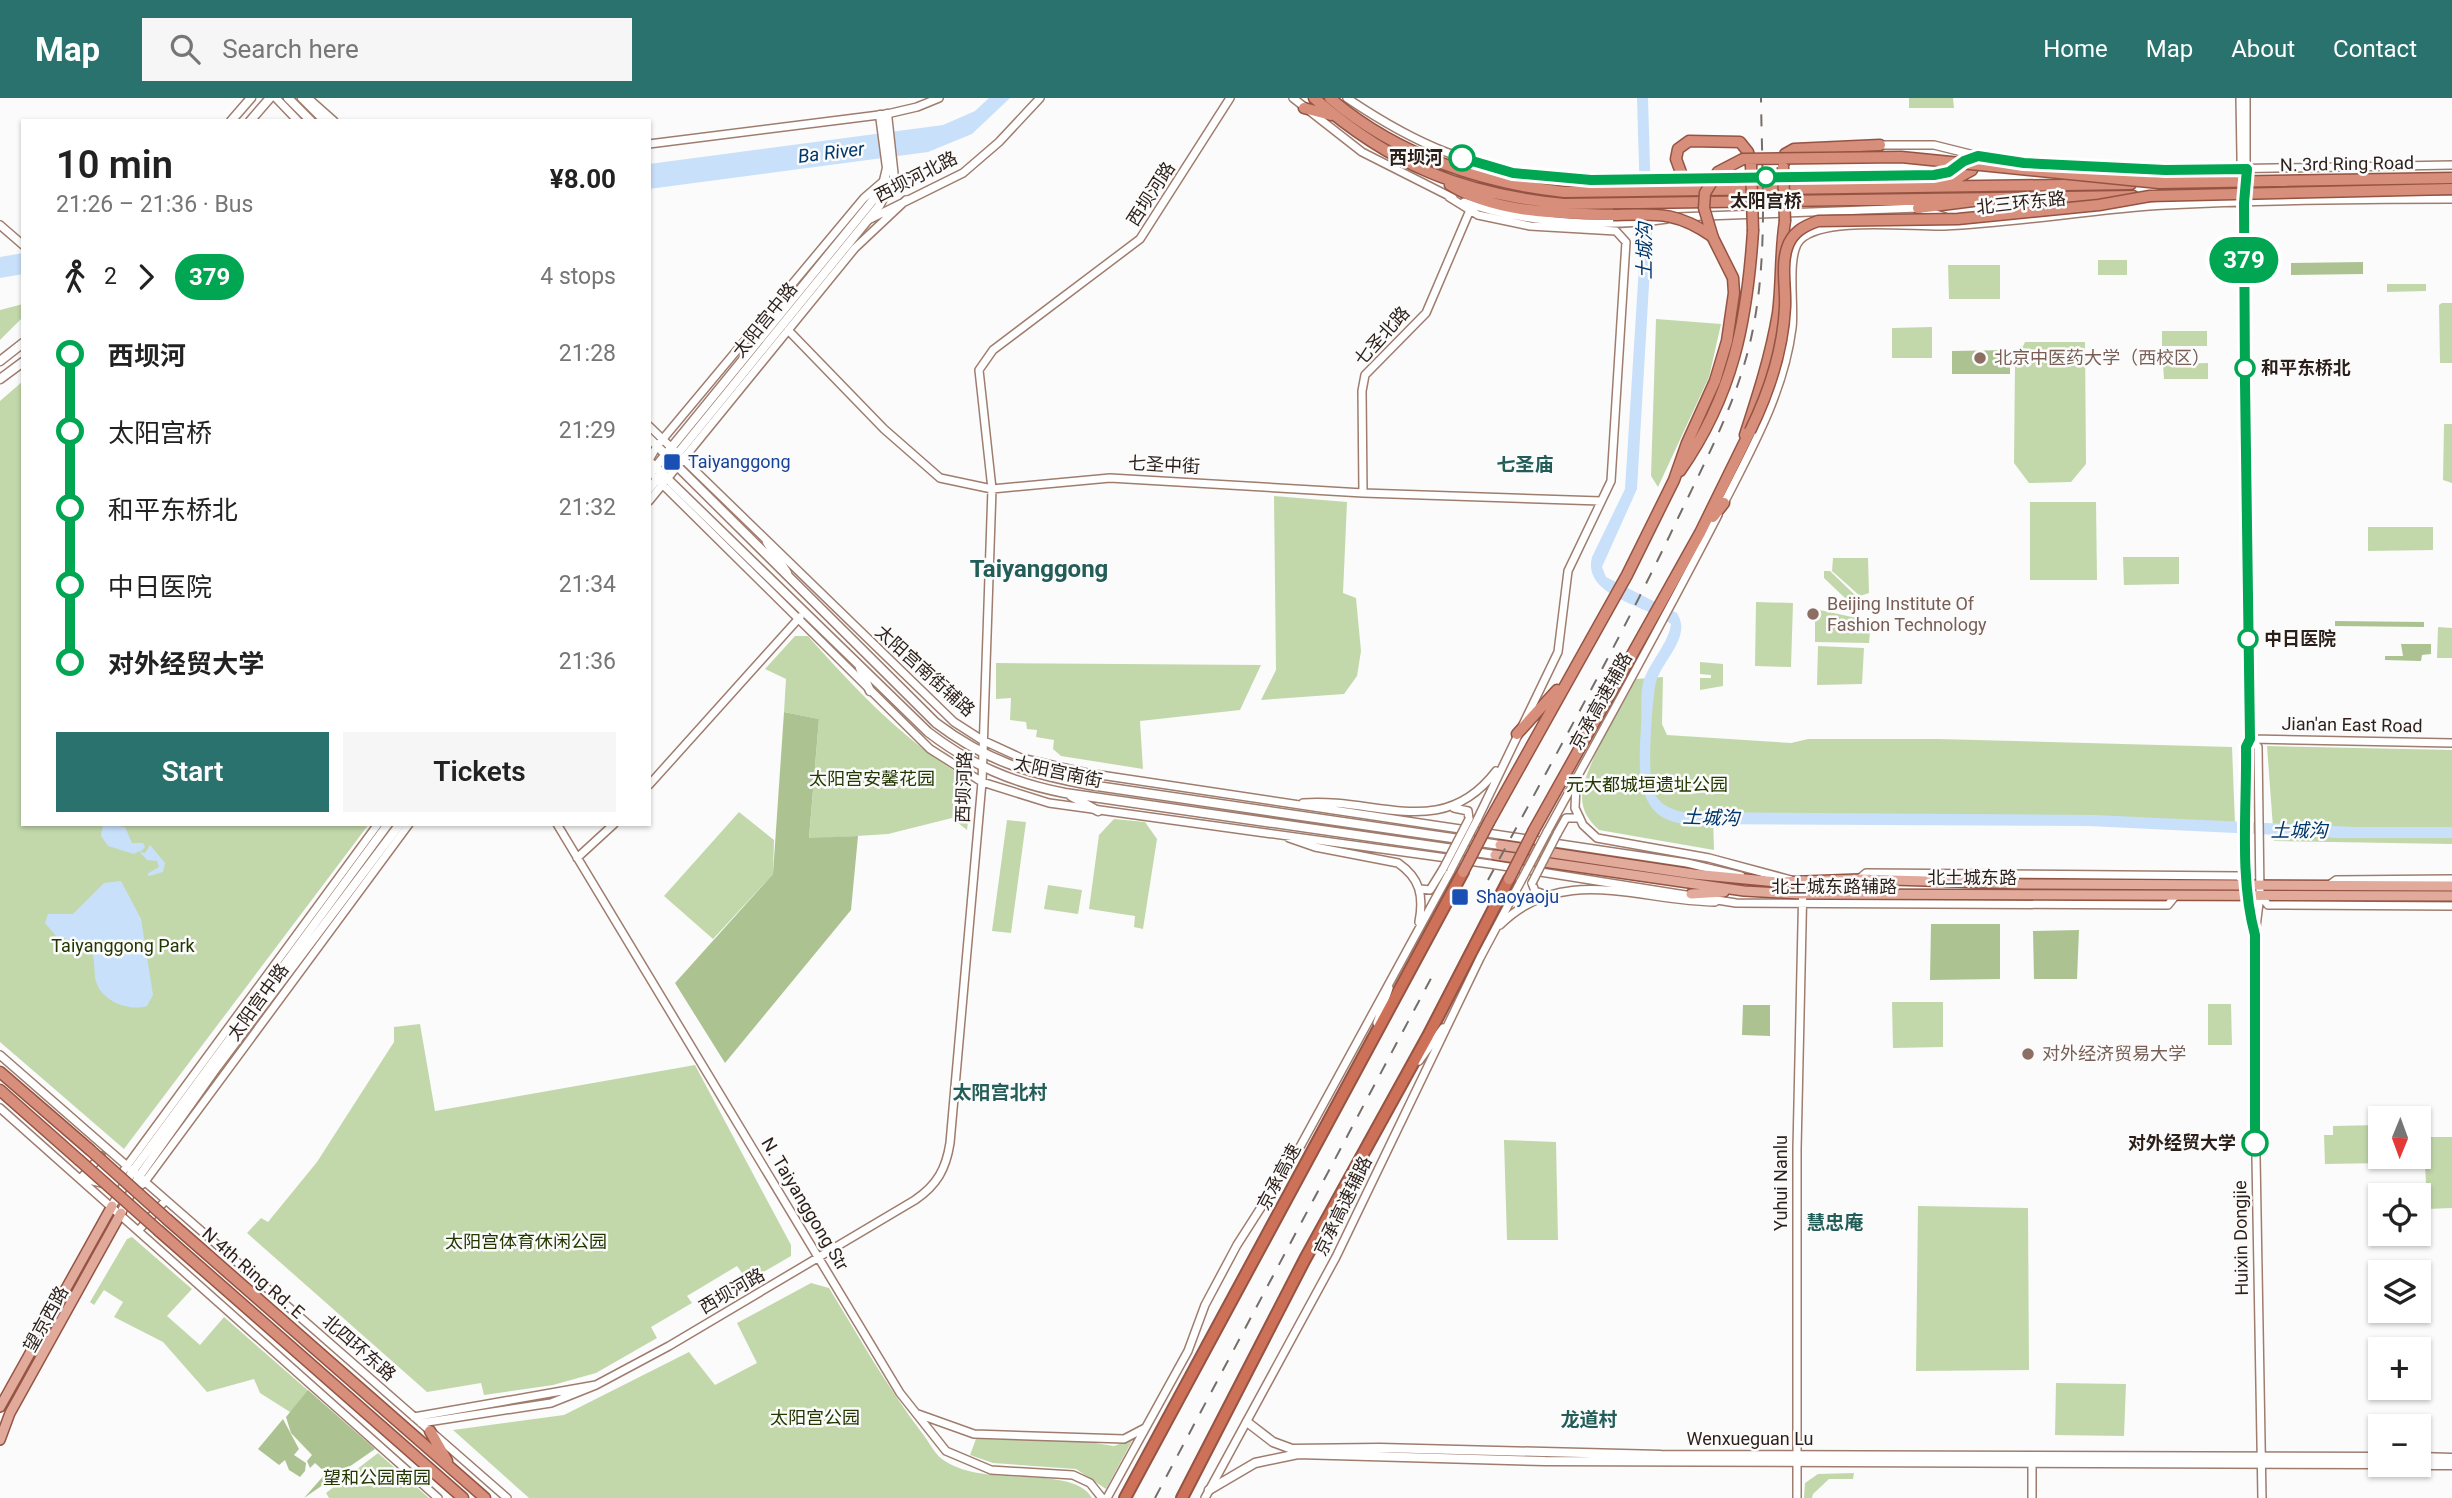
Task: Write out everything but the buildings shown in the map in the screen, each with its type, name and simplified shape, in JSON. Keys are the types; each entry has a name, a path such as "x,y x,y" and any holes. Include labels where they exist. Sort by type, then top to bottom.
{"highway":[{"path":"1314,98 1382,150 1466,195 1511,207 1560,213 1661,214 1681,218 1713,238"},
{"path":"1330,98 1391,141 1453,168 1529,188 1564,192 1666,190 1735,196"},
{"path":"1304,108 1334,115"},
{"path":"1674,480 1705,435 1732,371 1746,299 1752,231 1751,165 1748,152 1740,142 1682,143 1676,159 1683,178"},
{"path":"1736,462 1771,351 1778,310 1780,254 1785,221 1783,167 1786,154 1794,149 1880,145"},
{"path":"1941,187 1972,170 1978,156"},
{"path":"1463,872 1627,575 1674,480 1721,364 1734,293 1733,278 1713,238 1704,208 1705,193 1718,172 1744,159 1901,157 2159,183"},
{"path":"1438,178 1523,200 1616,204 1735,196 2150,196 2452,189"},
{"name":"N. 3rd Ring Road","path":"2159,183 2452,178"},
{"path":"1591,180 1618,191"},
{"path":"1802,195 1941,187 2159,183"},
{"path":"1182,1498 1304,1259 1400,1087 1534,830 1670,598 1765,401 1779,351 1785,309 1787,248 1802,227 1818,221 1958,219 2099,205 2150,196"},
{"path":"1918,208 1959,205 1987,197"},
{"path":"1700,534 1724,503"},
{"path":"1517,734 1567,680"},
{"path":"1603,725 1616,686"},
{"name":"京承高速","path":"1125,1498 1463,872"},
{"name":"N 4th Ring Rd. E","path":"0,1072 485,1498"},
{"name":"N 4th Ring Rd. E","path":"0,1090 463,1498"},
{"path":"430,1432 450,1468"}],"main road":[{"path":"233,119 251,98"},
{"path":"252,119 270,98"},
{"path":"288,98 309,119"},
{"path":"302,98 323,119"},
{"path":"884,118 891,167"},
{"name":"太阳宫中路","path":"673,457 733,373 872,204 891,167"},
{"name":"太阳宫中路","path":"655,472 673,457 865,223 888,190 891,167"},
{"path":"0,361 21,345"},
{"path":"0,379 21,363"},
{"name":"太阳宫南街","path":"651,440 660,443 794,584 936,723 981,753 1040,776 1090,785 1500,845"},
{"name":"太阳宫南街","path":"655,472 806,612 928,732 980,768 1003,777 1065,793 1492,860"},
{"path":"767,542 794,584"},
{"path":"857,662 870,691"},
{"path":"1055,768 1090,785"},
{"path":"1065,793 1098,811"},
{"name":"太阳宫中路","path":"138,1178 219,1055 387,826"},
{"name":"太阳宫中路","path":"138,1178 217,1067 398,826"},
{"name":"北土城东路","path":"1500,845 1759,880 1859,879 2452,896"},
{"name":"北土城东路","path":"1492,860 1801,899 2176,895 2247,890"},
{"name":"北土城东路","path":"2260,890 2329,885 2452,886"},
{"path":"1691,894 1744,891"},
{"path":"2435,896 2452,904"},
{"path":"112,1206 138,1178"},
{"path":"121,1213 125,1191"},
{"name":"望京西路","path":"0,1407 112,1206"},
{"name":"望京西路","path":"0,1440 10,1413 121,1213"},
{"name":"Wenxueguan Lu","path":"1247,1422 1273,1442 1292,1449 1798,1459"},
{"name":"Wenxueguan Lu","path":"1207,1494 1239,1470 1265,1459 1288,1455 1545,1461 2261,1461"},
{"path":"2261,1461 2368,1457"},
{"path":"2431,1457 2452,1458"},
{"path":"2261,1461 2368,1464"},
{"path":"2431,1465 2452,1465"}],"street":[{"path":"276,98 296,119"},
{"path":"309,98 332,119"},
{"path":"651,144 884,118 939,98"},
{"name":"西坝河北路","path":"865,223 963,173 999,142 1040,98"},
{"name":"西坝河路","path":"417,1420 551,1403 581,1394 819,1258 927,1191 945,1168 950,1143 982,782 980,768 992,489 978,381 984,360 1140,239 1230,98"},
{"name":"北三环东路","path":"1293,98 1362,152 1449,197 1515,216 1564,221 1659,220 1720,213 1918,208 1965,225 2165,205 2452,200"},
{"name":"北三环东路","path":"1347,98 1395,130 1452,155 1513,173 1591,180 1934,175 1949,172 1964,161 1978,156 2024,163 2165,170 2452,165"},
{"path":"2240,98 2244,169"},
{"path":"2246,98 2244,203 2250,739"},
{"path":"1880,145 1934,145 1963,150 1978,156"},
{"path":"1963,150 1964,161"},
{"path":"2225,169 2227,204"},
{"path":"2165,170 2165,205"},
{"name":"太阳宫中路","path":"651,491 660,443 864,198 886,178"},
{"path":"1105,1498 1188,1351 1205,1305 1237,1245 1301,1145 1505,759 1558,652 1568,571 1611,481 1626,249 1624,236 1616,231 1530,226 1478,215 1449,197"},
{"name":"太阳宫中路","path":"655,472 673,457 788,330 855,248 906,200"},
{"name":"七圣北路","path":"1363,494 1362,391 1365,375 1426,313 1470,210"},
{"path":"0,225 19,242"},
{"path":"1670,598 1724,503 1781,382 1794,319 1792,264 1797,242 1810,232 1825,228 1965,225"},
{"path":"770,327 778,302"},
{"path":"771,338 800,315"},
{"name":"七圣中街","path":"788,330 884,429 940,478 992,489 1111,478 1363,494 1601,501"},
{"path":"724,366 733,373"},
{"path":"651,429 660,443"},
{"name":"太阳宫南街辅路","path":"673,457 767,542 928,700 982,740 1021,758 1055,768 1505,835"},
{"name":"太阳宫南街","path":"655,472 930,749 982,782 1049,803 1098,811"},
{"path":"651,783 797,618 806,612"},
{"name":"京承高速辅路","path":"1207,1494 1336,1257 1494,930 1578,776 1654,628"},
{"name":"Jian'an East Road","path":"2250,739 2452,743"},
{"name":"Huixin Dongjie","path":"2255,935 2247,890 2246,747 2250,739 2258,747 2260,808 2260,890 2255,935 2262,1498"},
{"path":"1450,808 1485,785 1505,759"},
{"path":"1578,776 1574,797 1579,818 1589,833 1606,842 1709,858 1791,881"},
{"path":"1198,800 1206,791"},
{"path":"1288,804 1323,801 1432,813 1450,808 1464,808 1473,820"},
{"path":"1098,811 1492,860"},
{"path":"1547,895 1535,891 1532,883 1566,818 1579,818"},
{"name":"太阳宫中路","path":"125,1191 125,1166 377,826"},
{"name":"太阳宫中路","path":"138,1178 244,1048 409,826"},
{"name":"N. Taiyanggong Str","path":"557,826 900,1393 946,1451 991,1470 1073,1475 1090,1483 1105,1498"},
{"path":"577,858 612,826"},
{"path":"1275,833 1315,847 1398,863 1408,869 1420,889 1422,901 1417,929"},
{"name":"北土城东路辅路","path":"1505,835 1687,863 1759,880"},
{"path":"1687,863 1709,858"},
{"name":"北土城东路辅路","path":"1492,860 1736,903 1801,899"},
{"path":"1420,889 1430,890 1447,869"},
{"path":"2329,885 2336,880 2452,879"},
{"name":"Yuhui Nanlu","path":"1797,1498 1797,1149 1803,880"},
{"path":"1494,930 1524,905 1547,895 1584,888 1679,902 1736,903"},
{"path":"2260,890 2268,905 2452,904"},
{"path":"291,942 311,929"},
{"path":"1371,1042 1394,971"},
{"path":"1400,1087 1454,1013"},
{"path":"219,1055 225,1031"},
{"path":"217,1067 244,1048"},
{"name":"北四环东路","path":"0,1055 507,1498"},
{"path":"0,1108 438,1498"},
{"path":"81,1178 107,1150"},
{"path":"81,1178 165,1201 139,1230"},
{"path":"916,1413 951,1428 974,1434 1124,1439 1145,1428"},
{"path":"2032,1460 2032,1498"}],"green space":[{"path":"1909,98 1953,98 1954,108 1909,108"},
{"path":"2098,260 2127,260 2127,275 2098,275"},
{"path":"2363,262 2363,274 2291,275 2291,263"},
{"path":"1948,265 2000,265 2000,299 1949,299"},
{"path":"2387,284 2426,284 2426,291 2387,292"},
{"path":"2452,303 2452,363 2440,363 2439,305"},
{"path":"21,305 21,319 0,340 0,310"},
{"path":"1656,319 1721,324 1709,377 1658,487 1651,476"},
{"path":"1932,327 1932,358 1892,358 1892,328"},
{"path":"2162,331 2207,331 2207,346 2162,346"},
{"path":"2025,342 2085,342 2086,464 2071,482 2029,483 2014,463 2015,363"},
{"path":"2010,350 2010,374 1952,374 1952,351"},
{"path":"2208,363 2208,379 2164,379 2163,364"},
{"name":"Taiyanggong Park","path":"21,383 21,826 367,826 124,1149 0,1042 0,401"},
{"path":"2444,424 2452,424 2452,483 2443,480"},
{"path":"1274,496 1347,502 1343,593 1356,598 1361,651 1357,676 1344,694 1261,700 1276,670"},
{"path":"2030,502 2096,502 2097,580 2030,580"},
{"path":"2368,527 2433,527 2433,550 2368,551"},
{"path":"2123,557 2179,557 2179,584 2124,585"},
{"path":"1833,558 1868,558 1869,593 1860,596 1832,571"},
{"path":"1824,571 1830,571 1857,597 1846,599 1824,578"},
{"path":"1756,602 1793,603 1791,667 1755,666"},
{"path":"1815,609 1871,621 1869,643 1815,642"},
{"path":"2335,621 2424,622 2424,627 2335,626"},
{"path":"2438,627 2452,628 2452,658 2437,658"},
{"name":"太阳宫安馨花园","path":"795,636 808,636 903,732 969,780 972,787 967,830 952,818 888,834 809,839 819,719 784,712 786,679 765,669"},
{"path":"2401,644 2431,644 2431,654 2422,655 2421,661 2385,660 2385,656 2403,656"},
{"path":"1818,646 1864,648 1862,684 1817,685"},
{"path":"1700,662 1723,664 1723,686 1700,690 1700,678 1711,678 1711,675 1700,674"},
{"path":"996,663 1261,665 1240,710 1140,721 1143,769 1061,756 1053,749 1054,740 1036,737 1037,730 1027,729 1026,722 1010,720 1011,698 996,699"},
{"name":"元大都城垣遗址公园","path":"1663,677 1662,724 1667,735 1791,743 1808,739 1938,739 2232,747 2235,824 1713,817 1714,850 1599,830 1587,815 1582,802 1588,771 1636,679"},
{"path":"784,712 819,719 809,838 858,836 851,910 725,1063 675,983 773,874"},
{"path":"2267,746 2452,750 2452,844 2274,841"},
{"path":"739,812 774,840 773,874 713,939 664,896"},
{"path":"1114,819 1145,822 1157,839 1143,929 1134,927 1135,916 1089,909 1099,835"},
{"path":"1007,820 1026,822 1011,933 992,931"},
{"path":"1048,885 1082,890 1078,914 1044,909"},
{"path":"1931,924 2000,924 2000,979 1930,980"},
{"path":"2079,930 2077,979 2034,979 2033,931"},
{"path":"1892,1002 1943,1002 1943,1047 1893,1048"},
{"path":"2208,1004 2231,1004 2232,1045 2208,1045"},
{"path":"1743,1005 1770,1005 1770,1036 1742,1035"},
{"name":"太阳宫体育休闲公园","path":"420,1024 435,1111 695,1065 791,1245 791,1256 748,1281 737,1266 687,1296 692,1303 651,1327 657,1338 596,1373 553,1385 484,1395 481,1383 427,1392 247,1233 261,1218 268,1222 317,1162 394,1042 394,1027"},
{"path":"2368,1125 2368,1163 2325,1164 2324,1135 2333,1135 2333,1126"},
{"path":"2431,1137 2452,1137 2452,1208 2431,1209 2431,1183 2426,1183 2425,1169 2431,1169"},
{"path":"1504,1140 1556,1142 1558,1240 1507,1240"},
{"path":"1918,1206 2028,1208 2029,1370 1916,1371"},
{"path":"132,1237 192,1289 167,1316 200,1345 224,1317 375,1449 290,1412 260,1393 254,1379 207,1392 163,1342 114,1317 123,1302 104,1290 94,1305 90,1302 127,1239"},
{"name":"太阳宫公园","path":"811,1283 829,1288 897,1398 942,1459 959,1468 980,1473 1066,1482 1081,1488 1092,1498 529,1498 453,1430 564,1415 689,1352 715,1385 757,1363 737,1323"},
{"path":"2056,1383 2126,1384 2124,1436 2055,1435"},
{"path":"308,1390 375,1449 304,1498 326,1473 315,1463 310,1468 307,1461 312,1455 291,1433 286,1417"},
{"path":"283,1419 299,1449 294,1455 306,1463 305,1471 300,1477 289,1470 285,1460 279,1465 258,1449"},
{"path":"976,1439 1082,1441 1114,1446 1133,1439 1106,1489 1076,1469 993,1463 970,1455"},
{"name":"望和公园南园","path":"378,1453 429,1498 329,1498 326,1493"},
{"path":"1854,1473 1853,1479 1829,1479 1812,1498 1804,1498 1805,1483 1818,1474"}],"water":[{"name":"Ba River","path":"989,98 1010,98 972,134 928,152 651,189 651,164 943,125 975,111"},
{"name":"土城沟","path":"1637,98 1648,98 1652,234 1637,489 1602,567 1606,577 1677,613 1681,622 1679,639 1656,682 1653,704 1651,783 1655,795 1662,802 1683,812 2095,815 2354,827 2452,827 2452,838 2338,838 2088,826 1686,824 1669,820 1656,812 1648,802 1640,773 1642,693 1646,675 1666,639 1671,624 1606,591 1597,582 1592,571 1592,557 1625,489 1641,234"},
{"path":"21,253 21,274 0,278 0,257"},
{"path":"103,826 125,827 132,843 143,843 145,847 140,852 145,853 150,845 165,863 163,872 149,876 147,874 159,867 157,861 147,860 139,851 134,854 108,846 101,836"},
{"path":"121,881 141,919 153,995 147,1006 123,1006 108,998 97,985 89,945 56,936 45,923 48,914 73,914 104,883"}],"railway":[{"path":"1488,880 1656,564 1727,413 1743,369 1755,316 1762,255 1761,98"},
{"path":"1155,1498 1436,969"}],"bus line":[{"name":"379","path":"1462,158 1513,173 1591,180 1934,175 1949,172 1964,161 1978,156 2024,163 2165,170 2247,169 2244,203 2250,739 2246,747 2246,809 2248,905 2255,935 2255,1143"}],"place":[{"name":"西坝河","path":"1462,158"},
{"name":"太阳宫桥","path":"1766,177"},
{"name":"北京中医药大学（西校区）","path":"1980,358"},
{"name":"和平东桥北","path":"2245,368"},
{"name":"Taiyanggong","path":"672,462"},
{"name":"Beijing Institute Of Fashion Technology","path":"1813,614"},
{"name":"中日医院","path":"2248,639"},
{"name":"Shaoyaoju","path":"1460,897"},
{"name":"对外经济贸易大学","path":"2028,1054"},
{"name":"对外经贸大学","path":"2255,1143"}],"district":[{"name":"七圣庙","path":"1525,464"},
{"name":"Taiyanggong","path":"1039,569"},
{"name":"太阳宫北村","path":"1000,1092"},
{"name":"慧忠庵","path":"1835,1222"},
{"name":"龙道村","path":"1589,1419"}]}
